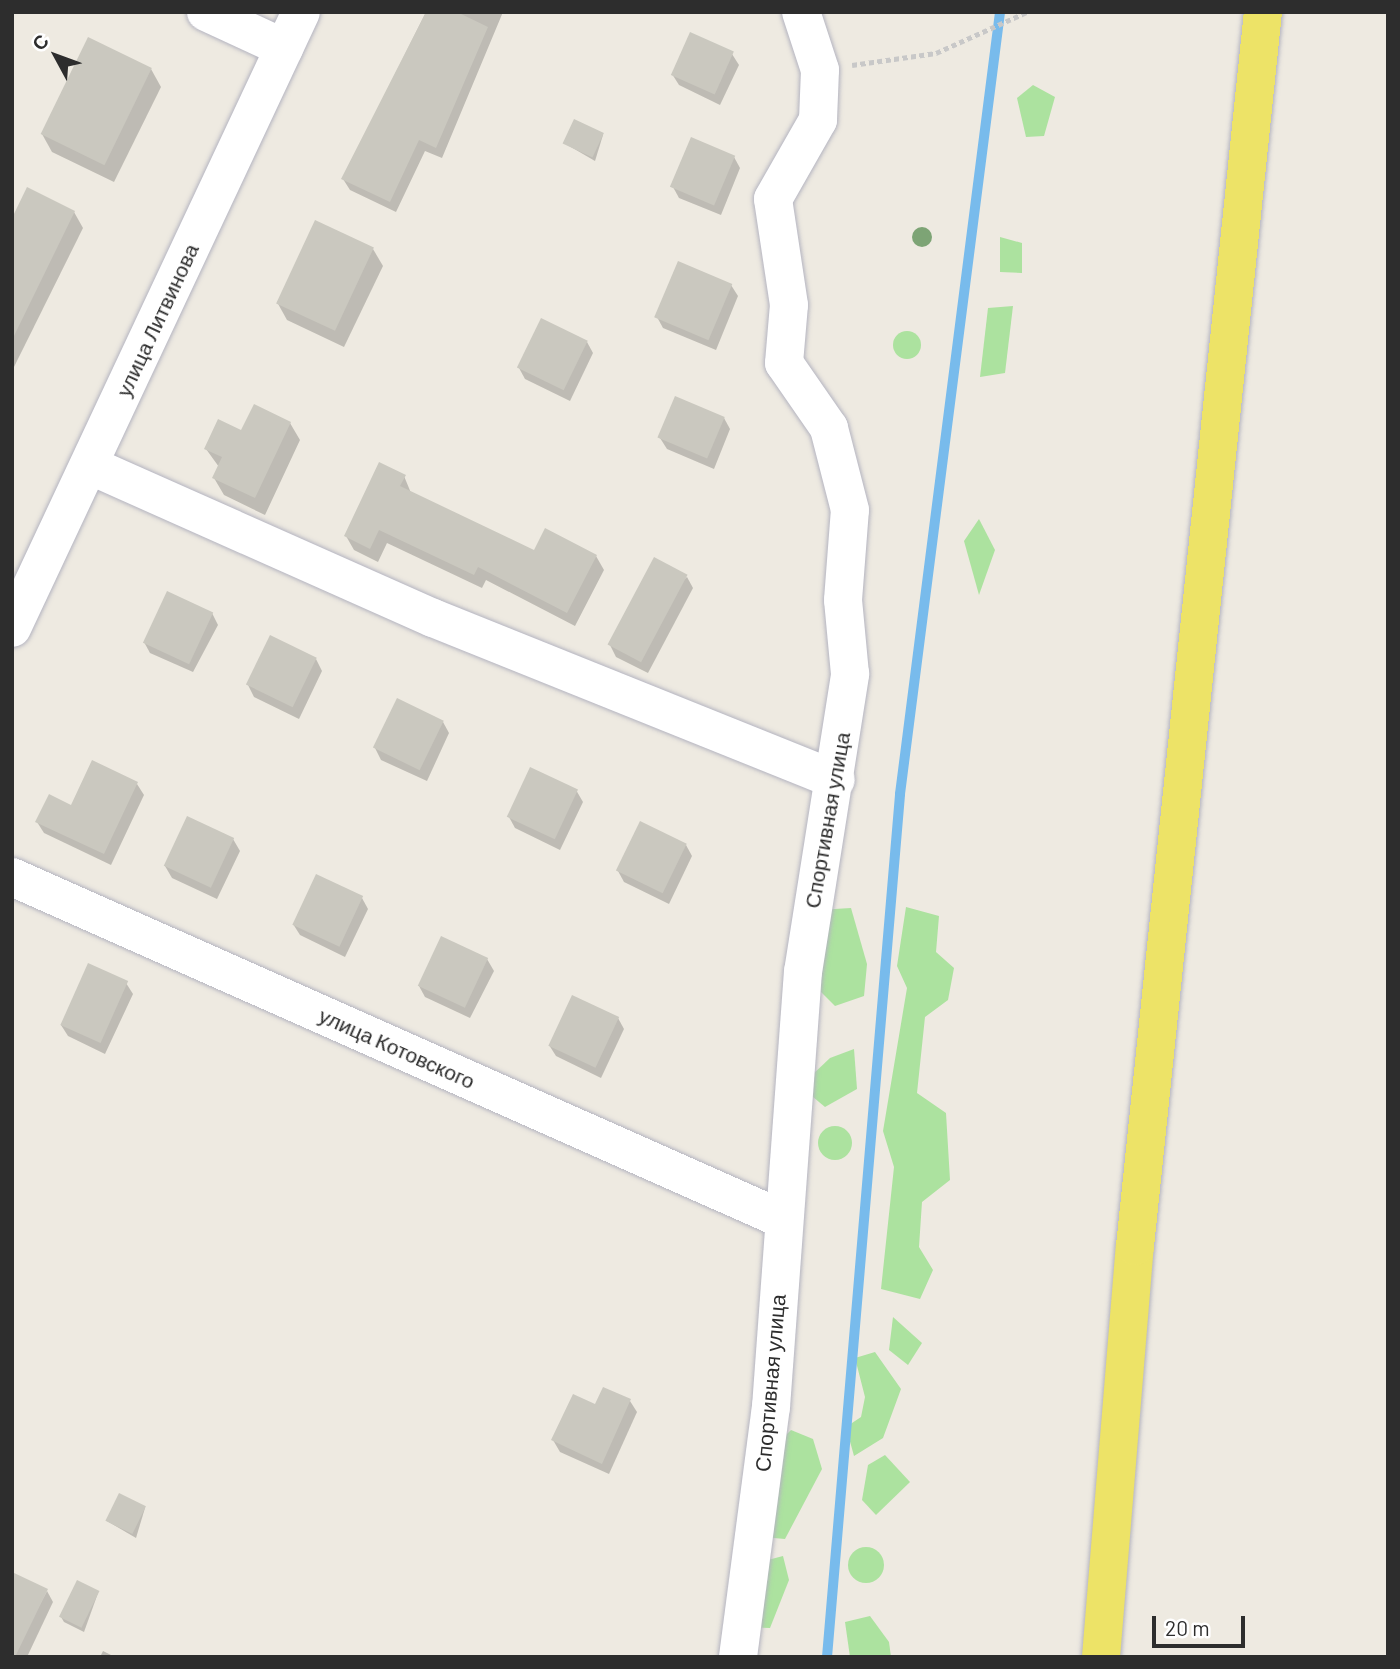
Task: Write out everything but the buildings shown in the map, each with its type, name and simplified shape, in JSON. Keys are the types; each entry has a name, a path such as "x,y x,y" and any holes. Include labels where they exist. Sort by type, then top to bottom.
{"main road":[{"path":"1101,1657 1135,1246 1263,12"}],"street":[{"path":"206,12 284,48"},
{"name":"улица Литвинова","path":"12,628 302,12"},
{"name":"Спортивная улица","path":"738,1657 771,1407 782,1219 803,972 836,780 850,674 843,600 850,510 829,428 784,363 789,304 773,199 818,120 820,70 801,12"},
{"path":"89,465 433,618 836,780"},
{"name":"улица Котовского","path":"12,877 782,1219"}],"path":[{"path":"820,70 936,53 1027,12"}],"green space":[{"path":"1033,85 1055,97 1044,136 1026,137 1017,98"},
{"path":"1000,237 1022,243 1022,273 1000,272"},
{"path":"1013,306 1005,373 980,377 988,308"},
{"path":"907,331 917,335 921,345 917,355 907,359 897,355 893,345 897,335"},
{"path":"979,519 995,550 979,595 964,541"},
{"path":"906,907 939,916 936,952 954,968 948,1000 925,1017 917,1093 946,1113 950,1180 922,1202 919,1247 933,1270 920,1299 881,1289 894,1167 883,1131 907,988 897,966"},
{"path":"851,908 867,964 864,996 835,1006 807,978 818,910"},
{"path":"854,1049 857,1089 825,1107 807,1092 811,1076 830,1058"},
{"path":"835,1126 847,1131 852,1143 847,1155 835,1160 823,1155 818,1143 823,1131"},
{"path":"893,1317 922,1343 908,1365 889,1350"},
{"path":"875,1352 901,1389 883,1438 854,1456 846,1427 861,1417 865,1397 855,1358"},
{"path":"791,1430 813,1439 822,1469 785,1539 763,1537 773,1448"},
{"path":"885,1455 910,1482 876,1515 862,1500 868,1465"},
{"path":"866,1547 879,1552 884,1565 879,1578 866,1583 853,1578 848,1565 853,1552"},
{"path":"783,1556 789,1580 770,1628 748,1627 756,1563"},
{"path":"870,1616 889,1642 891,1657 850,1657 845,1622"}],"waterway":[{"path":"827,1657 900,794 1000,12"}]}
